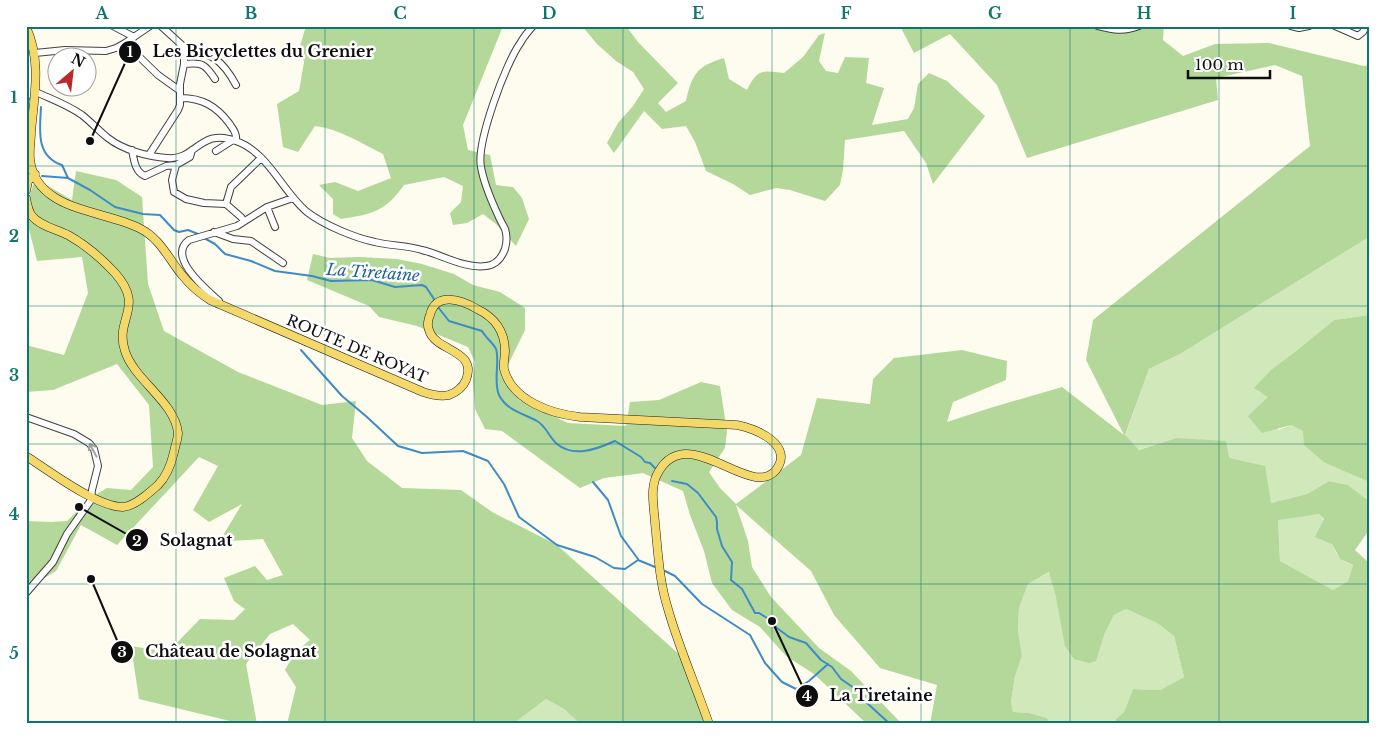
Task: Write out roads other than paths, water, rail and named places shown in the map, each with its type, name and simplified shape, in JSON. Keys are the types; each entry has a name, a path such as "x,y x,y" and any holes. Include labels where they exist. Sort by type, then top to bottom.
{"main road":[{"name":"ROUTE DE ROYAT","path":"26,27 35,53 36,92 30,159 35,174 45,189 60,201 124,222 150,234 193,288 218,304 423,392 433,396 442,396 457,391 466,379 467,364 463,357 434,339 429,330 428,320 432,308 441,301 450,298 479,309 494,320 503,334 505,349 504,368 508,380 515,390 526,399 544,409 561,415 737,425 747,427 768,437 778,447 780,454 778,467 769,476 761,477 746,474 704,456 694,454 682,455 665,462 654,479 653,501 662,587 668,610 709,724"},
{"path":"26,191 28,181 35,174"},
{"path":"26,198 32,217 80,243 97,256 123,283 128,292 130,304 123,328 124,350 133,366 171,415 178,434 168,471 159,484 131,505 124,507 111,505 92,497 26,456"}],"street":[{"path":"114,26 134,37"},
{"path":"35,53 65,50 106,51 125,43 150,26"},
{"path":"161,26 184,46 203,51 215,58 227,68 236,85"},
{"path":"36,92 80,114 109,139 132,150 149,155 174,158 212,138 222,137 235,140 253,150 261,158 293,198 308,213 352,235 375,242 420,249 469,265 485,266 494,264 501,258 507,240 506,230 485,184 480,165 481,143 486,124 508,68 520,43 533,26"},
{"path":"1098,26 1112,30 1127,30 1139,26"},
{"path":"1291,26 1299,28 1309,26"},
{"path":"1334,26 1358,36 1366,26"},
{"path":"125,43 158,75 179,90"},
{"path":"149,155 178,110 181,98 179,90 184,64 184,46"},
{"path":"184,64 196,63 204,66 215,79"},
{"path":"181,98 196,98 215,107 221,112 236,133 235,140"},
{"path":"216,151 235,140"},
{"path":"132,150 135,166 145,176 166,166 176,165 190,157 192,150"},
{"path":"226,204 231,187 261,158"},
{"path":"176,165 172,187 178,195 204,203 226,204 244,221"},
{"path":"218,304 219,301 196,281 189,270 182,253 184,246 189,240 237,226 267,207 293,198"},
{"path":"267,207 275,227"},
{"path":"214,232 233,239 251,241 283,263"},
{"path":"26,417 74,434 89,443 94,449 98,466 92,497 66,534 53,562 26,593"}],"waterway":[{"name":"La Tiretaine","path":"26,96 31,100"},
{"name":"La Tiretaine","path":"41,107 40,133 43,148 53,161 62,165 68,178 115,207 143,214 160,215 174,230 179,232 188,230 198,234"},
{"path":"42,176 68,178"},
{"name":"La Tiretaine","path":"204,238 215,244 225,254 251,261 275,271 312,276 331,281 372,280 395,287 422,285 426,287 436,302"},
{"name":"La Tiretaine","path":"438,307 449,321 482,331 496,349 497,390 502,400 506,405 540,423 557,444 571,451 586,451 615,441 655,468"},
{"path":"301,350 342,396 398,446 422,453 463,451 488,461 504,484 519,517 557,545 595,557 614,568 625,569 638,560 655,567"},
{"name":"La Tiretaine","path":"672,481 687,484 698,493 716,517 722,546 732,562 731,580 742,589 755,613 759,613 772,621 777,628 789,637 806,643 821,660 832,667 841,679 854,688 890,724"},
{"path":"593,482 608,500 621,536 638,559"},
{"path":"665,571 675,576 702,604 750,635 765,663 782,682 796,689 809,681 828,664"}],"place":[{"name":"Les Bicyclettes du Grenier","path":"90,141"},
{"name":"Solagnat","path":"79,507"},
{"name":"Château de Solagnat","path":"91,579"},
{"name":"La Tiretaine","path":"772,621"}]}
